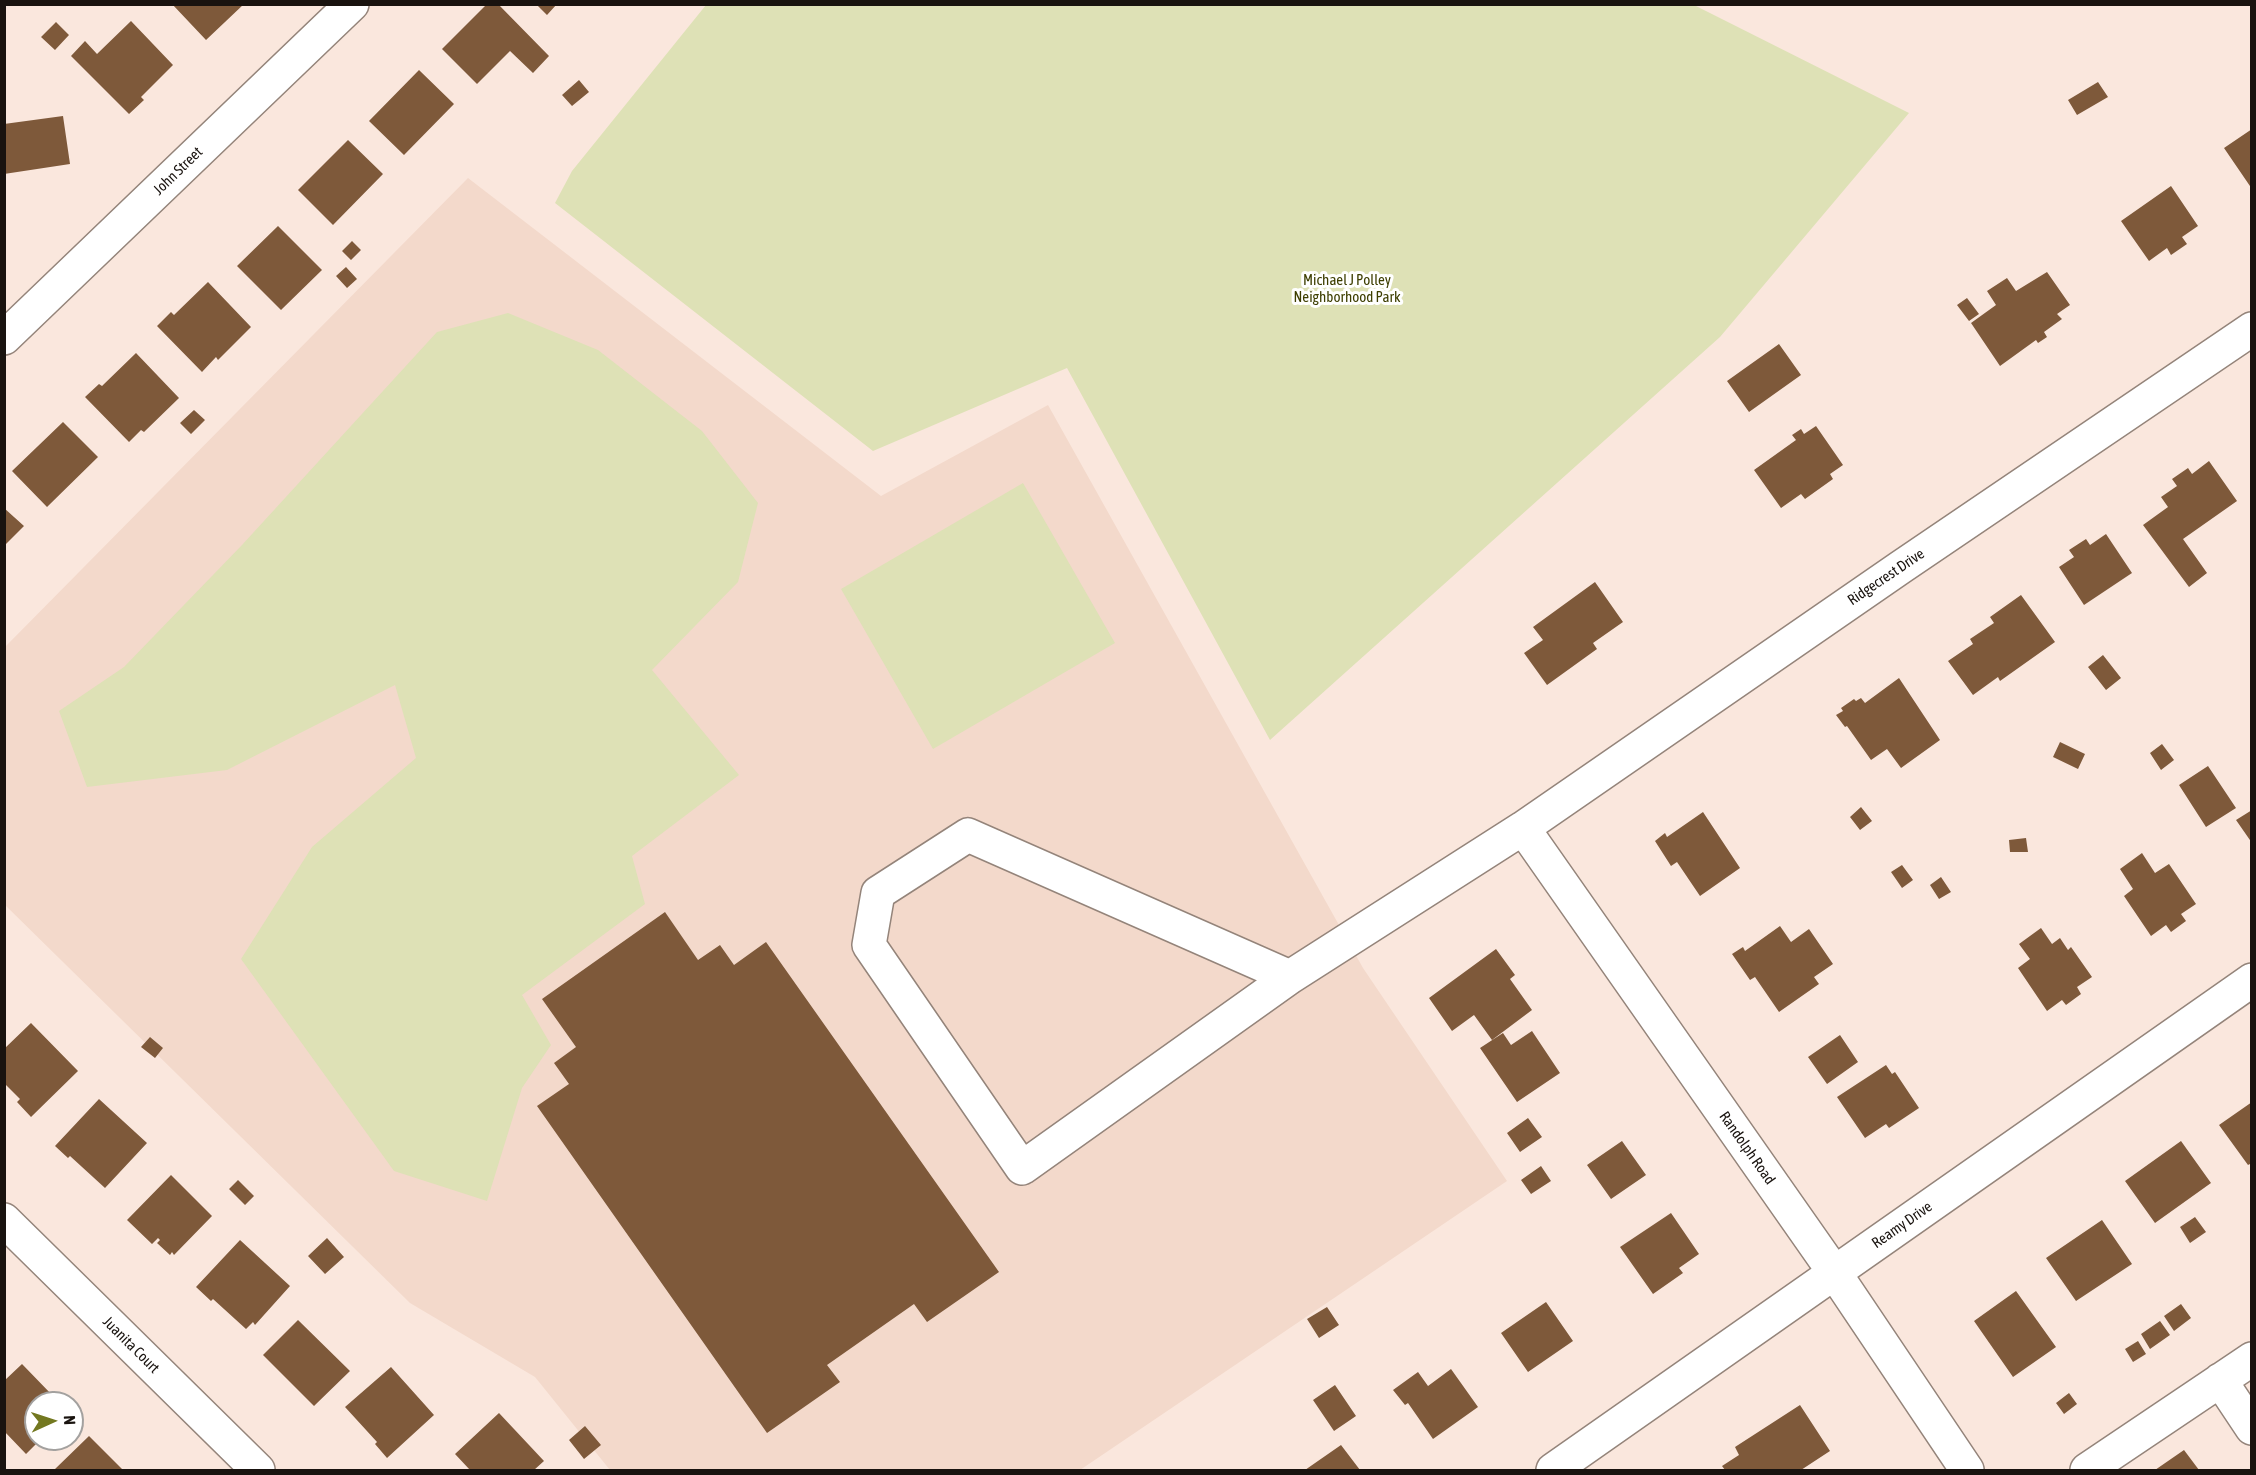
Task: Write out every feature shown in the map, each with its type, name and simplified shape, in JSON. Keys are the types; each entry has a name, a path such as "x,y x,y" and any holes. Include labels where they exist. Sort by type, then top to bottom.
{"street":[{"name":"John Street","path":"4,338 352,4"},
{"name":"Ridgecrest Drive","path":"1290,978 968,835 878,893 869,945 1022,1168 1290,978 1523,828 1901,567 2252,329"},
{"name":"Randolph Road","path":"1523,828 1834,1272 1967,1470"},
{"name":"Reamy Drive","path":"1553,1470 2252,980"},
{"name":"Juanita Court","path":"4,1220 258,1470"},
{"path":"2087,1470 2252,1359"},
{"path":"2220,1380 2252,1428"}],"shaded area":[{"path":"468,178 881,496 1048,405 1363,968 1507,1181 1080,1470 610,1470 535,1377 410,1303 5,905 4,648"}],"green space":[{"name":"Michael J Polley Neighborhood Park","path":"706,5 1694,5 1909,113 1720,337 1270,740 1067,368 873,451 555,203 572,171"},
{"path":"508,313 598,350 702,431 758,503 738,582 652,670 739,775 632,856 645,904 522,995 551,1045 522,1088 487,1201 394,1171 241,959 312,847 416,758 395,685 227,770 87,787 59,711 124,667 242,545 437,332"},
{"path":"1023,483 1115,643 933,749 841,589"}],"building":[{"path":"172,4 244,4 206,40"},
{"path":"487,4 498,4 549,56 533,73 510,51 477,84 442,49"},
{"path":"536,4 557,4 547,15"},
{"path":"131,21 173,65 141,97 144,100 129,114 71,56 85,41 97,54"},
{"path":"56,22 69,35 55,50 41,37"},
{"path":"419,70 454,104 404,155 369,121"},
{"path":"579,80 589,92 572,106 562,95"},
{"path":"2098,82 2108,97 2077,115 2068,100"},
{"path":"63,116 70,164 4,174 4,124"},
{"path":"2252,129 2252,189 2224,148"},
{"path":"348,140 383,174 333,225 298,190"},
{"path":"2171,186 2198,226 2182,237 2187,244 2171,255 2167,248 2149,261 2121,221"},
{"path":"278,226 322,270 281,310 237,266"},
{"path":"352,241 361,250 351,260 342,251"},
{"path":"346,267 357,279 347,288 336,276"},
{"path":"2047,272 2070,305 2057,314 2062,319 2044,332 2047,337 2038,343 2036,340 2000,366 1971,323 1996,305 1987,291 2007,278 2016,291"},
{"path":"208,282 251,327 218,360 216,357 202,372 157,326 171,312 174,315"},
{"path":"1967,298 1979,314 1969,321 1957,305"},
{"path":"1779,344 1801,375 1749,412 1727,381"},
{"path":"136,353 179,398 144,432 141,430 129,442 85,397 99,384 102,386"},
{"path":"194,410 205,420 191,434 180,423"},
{"path":"63,422 98,457 47,507 12,471"},
{"path":"1816,426 1843,465 1830,474 1833,479 1805,499 1801,494 1781,508 1754,470 1796,440 1792,435 1801,429 1804,434"},
{"path":"2209,461 2237,501 2183,539 2207,573 2189,587 2143,525 2168,507 2161,497 2177,486 2172,479 2188,468 2192,474"},
{"path":"4,508 24,526 4,546"},
{"path":"2106,534 2132,573 2084,605 2059,567 2074,557 2069,550 2086,539 2090,545"},
{"path":"1595,582 1623,622 1593,643 1597,649 1547,685 1524,653 1543,640 1533,627"},
{"path":"2021,595 2055,642 2000,681 1998,677 1973,695 1948,661 1973,644 1970,639 1994,623 1990,617"},
{"path":"2103,655 2121,678 2106,690 2088,667"},
{"path":"1899,678 1940,740 1901,768 1887,749 1871,760 1847,726 1845,727 1836,715 1843,711 1841,708 1854,699 1856,701 1861,698 1865,703"},
{"path":"2060,742 2085,754 2078,769 2053,757"},
{"path":"2162,744 2174,760 2161,770 2150,753"},
{"path":"2208,766 2236,808 2206,827 2179,785"},
{"path":"1861,807 1872,821 1860,830 1850,817"},
{"path":"2252,810 2252,843 2236,820"},
{"path":"1703,812 1740,868 1700,896 1677,862 1671,866 1655,841 1665,833 1667,837"},
{"path":"2026,838 2028,852 2010,852 2009,840"},
{"path":"2142,853 2155,873 2169,864 2196,904 2181,914 2186,921 2171,932 2166,925 2151,936 2124,896 2133,889 2120,869"},
{"path":"1902,865 1913,880 1902,888 1891,872"},
{"path":"1941,877 1951,892 1939,899 1930,885"},
{"path":"665,912 698,960 720,945 734,965 766,942 999,1272 927,1322 914,1304 827,1365 840,1382 767,1433 537,1106 569,1084 554,1063 576,1047 542,999"},
{"path":"1780,926 1791,942 1809,929 1833,964 1814,977 1819,984 1779,1012 1755,977 1750,980 1732,954 1743,947 1745,951"},
{"path":"2041,928 2052,944 2060,938 2068,950 2071,947 2092,977 2077,987 2081,994 2066,1005 2062,1000 2047,1011 2018,968 2030,959 2019,944"},
{"path":"1496,949 1515,975 1510,979 1532,1010 1492,1040 1474,1015 1452,1031 1429,998"},
{"path":"31,1023 78,1071 31,1117 17,1102 20,1099 4,1083 4,1049"},
{"path":"1532,1031 1560,1073 1517,1102 1480,1048 1503,1033 1511,1045"},
{"path":"1840,1035 1858,1062 1827,1084 1808,1057"},
{"path":"150,1037 163,1048 155,1058 141,1047"},
{"path":"1886,1065 1892,1074 1895,1072 1919,1108 1889,1128 1886,1124 1865,1138 1837,1097"},
{"path":"99,1099 147,1143 105,1188 70,1156 68,1158 55,1146"},
{"path":"2252,1102 2252,1163 2248,1165 2219,1125"},
{"path":"1528,1118 1542,1137 1520,1152 1507,1133"},
{"path":"1622,1141 1646,1175 1611,1199 1587,1165"},
{"path":"2181,1141 2211,1183 2155,1223 2125,1181"},
{"path":"1541,1166 1551,1181 1531,1194 1521,1180"},
{"path":"171,1175 212,1216 174,1255 172,1252 170,1255 157,1243 160,1240 158,1238 152,1244 127,1220"},
{"path":"238,1180 254,1196 245,1205 229,1189"},
{"path":"1671,1213 1699,1254 1679,1268 1683,1273 1653,1294 1620,1247"},
{"path":"2195,1217 2206,1232 2190,1243 2180,1227"},
{"path":"2102,1220 2132,1264 2076,1301 2046,1258"},
{"path":"327,1238 344,1257 325,1274 308,1256"},
{"path":"240,1240 290,1286 255,1325 253,1322 246,1329 196,1287"},
{"path":"2016,1291 2056,1347 2013,1377 1974,1321"},
{"path":"1546,1302 1573,1341 1528,1372 1501,1333"},
{"path":"2181,1304 2191,1318 2174,1331 2164,1316"},
{"path":"1327,1307 1339,1325 1319,1338 1307,1319"},
{"path":"298,1320 350,1371 314,1406 263,1355"},
{"path":"2160,1321 2170,1335 2150,1349 2141,1334"},
{"path":"2138,1341 2146,1354 2133,1362 2125,1349"},
{"path":"22,1364 48,1391 24,1391 24,1451 29,1451 26,1454 4,1431 4,1381"},
{"path":"391,1367 434,1415 387,1458 375,1444 377,1442 345,1407"},
{"path":"1451,1369 1478,1407 1433,1439 1408,1403 1405,1405 1393,1390 1418,1372 1428,1386"},
{"path":"1335,1385 1356,1416 1334,1431 1313,1400"},
{"path":"2069,1393 2077,1404 2064,1414 2056,1403"},
{"path":"1800,1405 1830,1451 1801,1470 1725,1470 1722,1466 1739,1455 1735,1447"},
{"path":"499,1413 544,1461 534,1470 470,1470 455,1454"},
{"path":"585,1426 601,1445 584,1459 569,1440"},
{"path":"89,1436 123,1470 54,1470 74,1451 84,1451 84,1441"},
{"path":"1341,1445 1360,1470 1305,1470"},
{"path":"2184,1450 2199,1470 2155,1470"}]}
